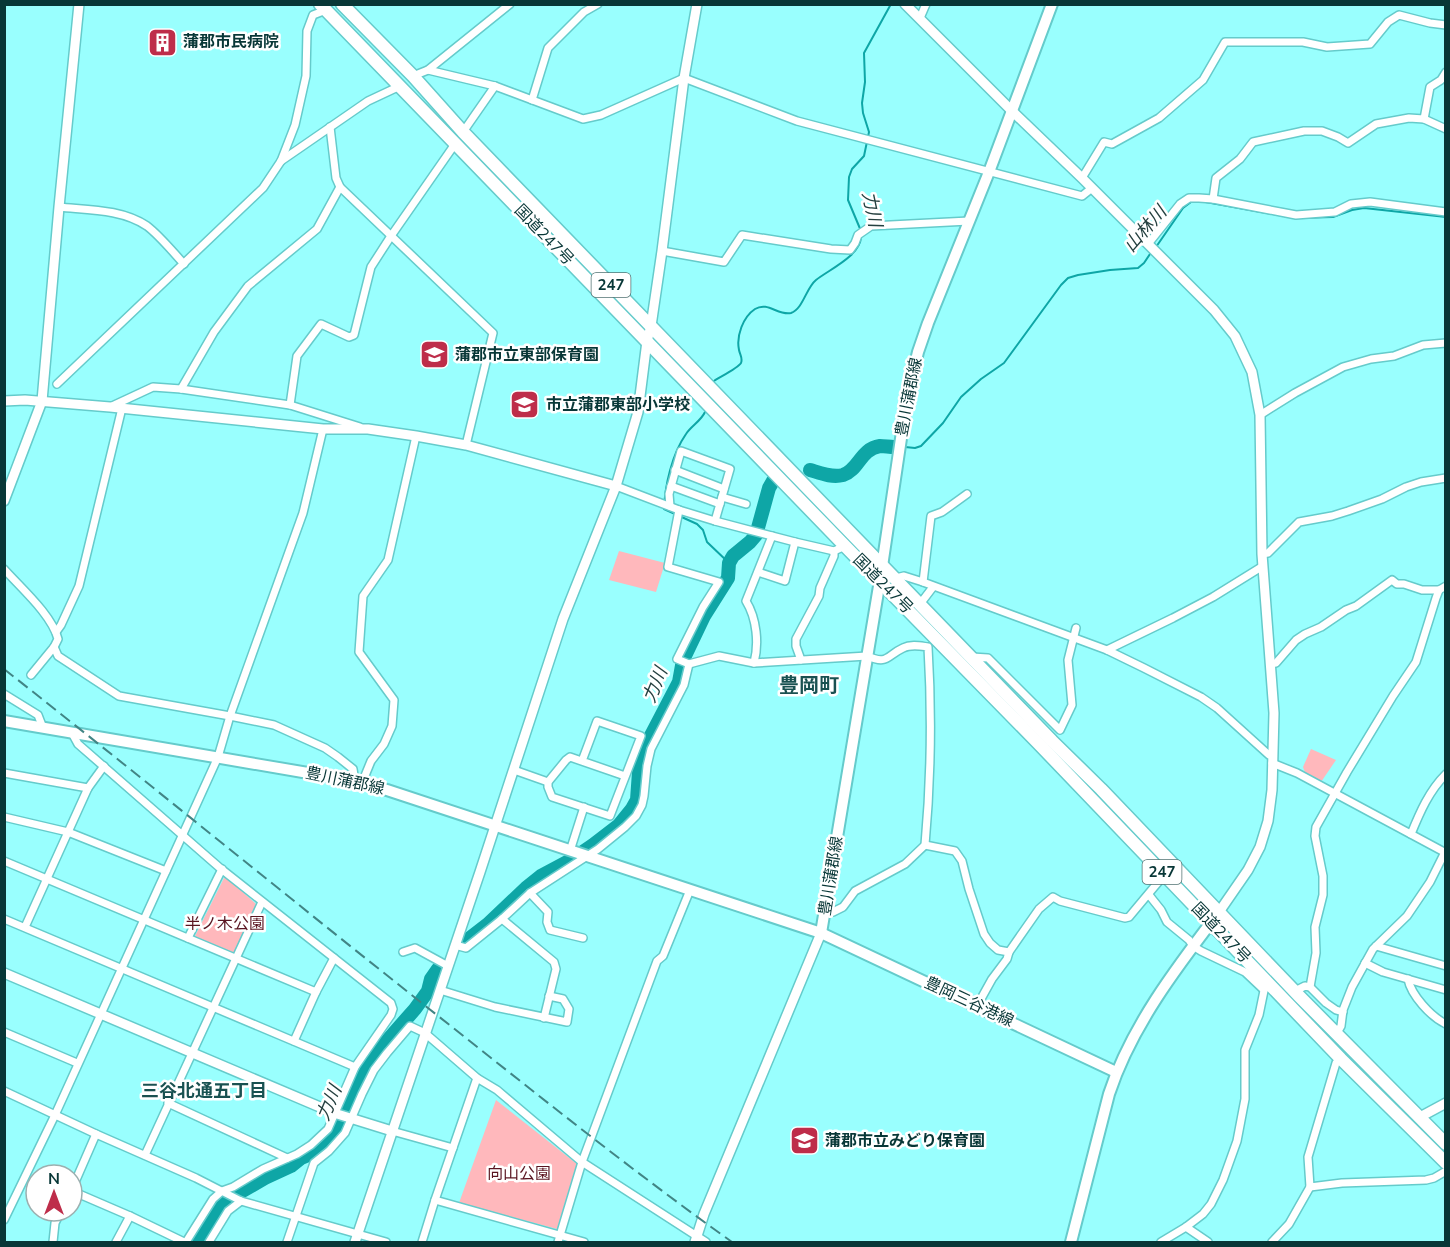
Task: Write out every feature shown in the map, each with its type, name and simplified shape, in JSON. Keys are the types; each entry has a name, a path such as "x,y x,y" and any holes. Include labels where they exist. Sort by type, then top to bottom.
{"highway":[{"name":"国道247号","path":"342,4 971,657 1446,1144"},
{"name":"国道247号","path":"323,7 647,341 840,548 880,580 1165,874 1265,986 1446,1163"}],"main road":[{"name":"豊川蒲郡線","path":"4,721 358,782 821,933 880,580 907,398 918,352 1052,4"},
{"path":"1071,1242 1116,1072 1149,1010 1219,912"},
{"name":"豊岡三谷港線","path":"821,933 1116,1072"}],"street":[{"path":"4,501 42,401 79,4"},
{"path":"413,76 428,70 510,4"},
{"path":"532,100 548,48 584,12 598,4"},
{"path":"356,1238 563,619 616,486 638,412 662,251 684,78 697,4"},
{"path":"905,4 1214,310 1235,336 1252,372 1260,415 1262,554 1274,713 1272,790 1268,821 1260,847 1248,870 1219,912"},
{"path":"920,18 926,4"},
{"path":"57,384 263,188 282,160 295,125 306,76 307,31 314,15 323,7"},
{"path":"1082,177 1104,142 1112,144 1159,118 1203,81 1224,42 1302,42 1328,47 1370,44 1388,22 1399,15 1446,25"},
{"path":"428,70 495,86 583,119 602,115 684,78 797,121 1082,196 1092,188"},
{"path":"1424,119 1430,87 1441,80 1446,72"},
{"path":"282,160 368,100 400,86"},
{"path":"463,132 495,86"},
{"path":"1213,200 1216,177 1240,159 1253,142 1304,131 1322,131 1347,142 1376,124 1409,118 1424,119 1446,129"},
{"path":"330,127 336,178 340,187 493,333 466,445"},
{"path":"290,405 297,356 321,324 349,337 354,335 371,267 455,144"},
{"path":"181,389 214,332 248,286 317,229 340,187"},
{"path":"1149,245 1180,204 1189,198 1296,215 1335,212 1351,204 1370,202 1446,212"},
{"path":"59,207 118,213 134,218 149,227 184,264"},
{"path":"662,251 724,262 742,235 850,250 861,232 871,226 969,222"},
{"path":"1260,415 1343,367 1371,359 1394,356 1423,345 1446,343"},
{"path":"110,407 153,387 181,389 290,405 368,429"},
{"path":"4,401 42,401 322,429 368,429 416,436 466,445 616,486 666,505 678,514 715,521 795,542 840,548 834,556 820,588 819,596 796,639 801,660"},
{"path":"56,632 79,586 122,408"},
{"path":"4,1220 55,1115 218,757 230,716 303,513 322,429"},
{"path":"358,782 384,744 392,726 394,700 359,652 363,596 388,560 416,436"},
{"path":"666,505 681,451 730,469 715,521"},
{"path":"675,470 724,489"},
{"path":"1262,554 1268,553 1299,522 1332,516 1373,503 1421,482 1446,478"},
{"path":"671,486 721,501 746,504"},
{"path":"923,582 931,516 942,512 967,494"},
{"path":"678,514 668,567 718,582 677,659 685,663 719,656 754,663 867,656 878,661 914,645 928,648 931,710 930,782 925,845 905,864 855,891 843,907 826,913"},
{"path":"754,663 758,636 746,601 772,536"},
{"path":"758,572 785,581 795,542"},
{"path":"1107,650 1193,608 1263,566"},
{"path":"4,569 48,618 58,639 31,675"},
{"path":"896,578 904,576 923,582 1107,650 1202,697 1273,759 1445,852 1430,882 1407,916 1376,946 1365,963 1352,987 1337,1033"},
{"path":"1269,664 1276,663 1296,640 1356,606 1392,579 1397,584 1422,590 1442,588"},
{"path":"920,604 933,587"},
{"path":"1310,987 1316,953 1315,927 1323,895 1323,876 1315,836 1316,826 1393,696 1416,662 1436,598 1442,588"},
{"path":"971,657 988,658 1060,730 1072,705 1068,660 1076,628"},
{"path":"54,647 58,656 119,696 274,725 338,757 353,769 358,782"},
{"path":"455,945 466,948 579,853 625,827 636,816 642,806 646,766 651,749 684,685 685,663"},
{"path":"4,694 38,715 43,728"},
{"path":"582,761 597,722 641,736 626,776 610,816 552,797 548,787 549,782 570,757 626,776"},
{"path":"72,733 78,744 222,869 393,1005 391,1015 355,1067 328,1129 297,1154 263,1169 213,1199 185,1242 84,1195"},
{"path":"25,927 88,788 104,766"},
{"path":"514,770 549,782"},
{"path":"4,773 88,788"},
{"path":"1411,834 1423,804 1446,774"},
{"path":"579,853 584,807"},
{"path":"4,817 68,832 165,871"},
{"path":"925,845 955,851 962,861 984,934 990,944 998,950 1009,952"},
{"path":"4,861 316,992"},
{"path":"188,938 222,869"},
{"path":"977,1005 992,978 1007,959 1009,952 1040,909 1053,897 1060,901 1125,918 1129,917 1149,895 1165,874"},
{"path":"559,1239 582,1162 657,961 663,956 690,890"},
{"path":"530,893 548,912 547,922 550,930 583,938"},
{"path":"1149,895 1167,922 1194,946 1245,972 1265,986 1259,1015 1245,1050 1245,1099 1237,1141 1223,1180 1211,1204 1203,1214 1161,1242"},
{"path":"145,1155 262,902"},
{"path":"4,919 355,1067"},
{"path":"502,919 554,962 556,969 544,1018"},
{"path":"696,1239 704,1214 821,933"},
{"path":"1376,946 1446,966"},
{"path":"403,951 415,948 448,966"},
{"path":"294,1041 334,958"},
{"path":"1365,963 1383,972 1446,990"},
{"path":"4,973 334,1113 453,1148"},
{"path":"1408,979 1421,1003 1439,1021 1446,1024"},
{"path":"1295,991 1305,986 1310,987 1326,1003 1343,1012"},
{"path":"440,990 495,1007 567,1022 568,1009 564,999 549,996"},
{"path":"287,1242 314,1163 345,1133 374,1070 410,1026 425,1033 582,1162 696,1239 706,1242"},
{"path":"4,1032 77,1063"},
{"path":"1272,1242 1289,1224 1310,1187 1308,1157 1335,1063 1341,1059"},
{"path":"422,1242 477,1078"},
{"path":"6,1094 196,1178 240,1201 356,1238 386,1242"},
{"path":"1420,1117 1446,1103"},
{"path":"168,1104 287,1158"},
{"path":"84,1163 96,1134"},
{"path":"1310,1187 1342,1183 1426,1180 1446,1171"},
{"path":"435,1200 559,1239 584,1242"},
{"path":"209,1242 228,1211 240,1201"},
{"path":"116,1242 130,1216"},
{"path":"53,1242 55,1223"},
{"path":"1186,1227 1208,1242"}],"green space":[{"path":"619,551 665,563 656,592 609,580"},
{"path":"1311,749 1336,760 1321,782 1306,775 1303,767"},
{"name":"半ノ木公園","path":"225,876 256,904 235,956 195,936"},
{"name":"向山公園","path":"496,1100 577,1164 557,1229 459,1203"}],"waterway":[{"name":"力川","path":"861,231 848,200 849,177 852,169 864,156 869,132 862,103 865,82 864,53 891,4"},
{"name":"山林川","path":"1156,247 1183,208 1191,202 1200,201 1289,217"},
{"name":"山林川","path":"1294,218 1333,217 1364,208 1446,217"},
{"name":"力川","path":"714,381 741,363 742,358 738,345 740,333 751,312 760,307 782,313 795,311 816,280 850,256 856,250 861,237"},
{"name":"山林川","path":"905,447 921,446 943,423 961,397 1004,363 1068,278 1110,270 1138,268 1152,251"},
{"name":"力川","path":"705,412 688,431 673,460 664,509 697,524 703,530 707,542 729,563"},
{"name":"山林川","path":"810,470 830,476 843,475 853,469 873,448 894,447"},
{"name":"力川","path":"466,941 541,876 571,860 619,825 632,809 637,800 639,772 644,749 679,682 683,660 704,616 728,578 729,563 733,556 756,535 773,481"},
{"name":"力川","path":"198,1242 225,1201 291,1166 301,1158 320,1150 338,1131 346,1106 371,1059 415,1009 428,991 431,979 438,969"}],"railway":[{"path":"4,669 532,1090 732,1242"}],"place":[{"name":"蒲郡市民病院","path":"162,42"},
{"name":"蒲郡市立東部保育園","path":"434,355"},
{"name":"市立蒲郡東部小学校","path":"525,405"},
{"name":"蒲郡市立みどり保育園","path":"804,1141"}],"district":[{"name":"豊岡町","path":"809,685"},
{"name":"三谷北通五丁目","path":"204,1091"}]}
